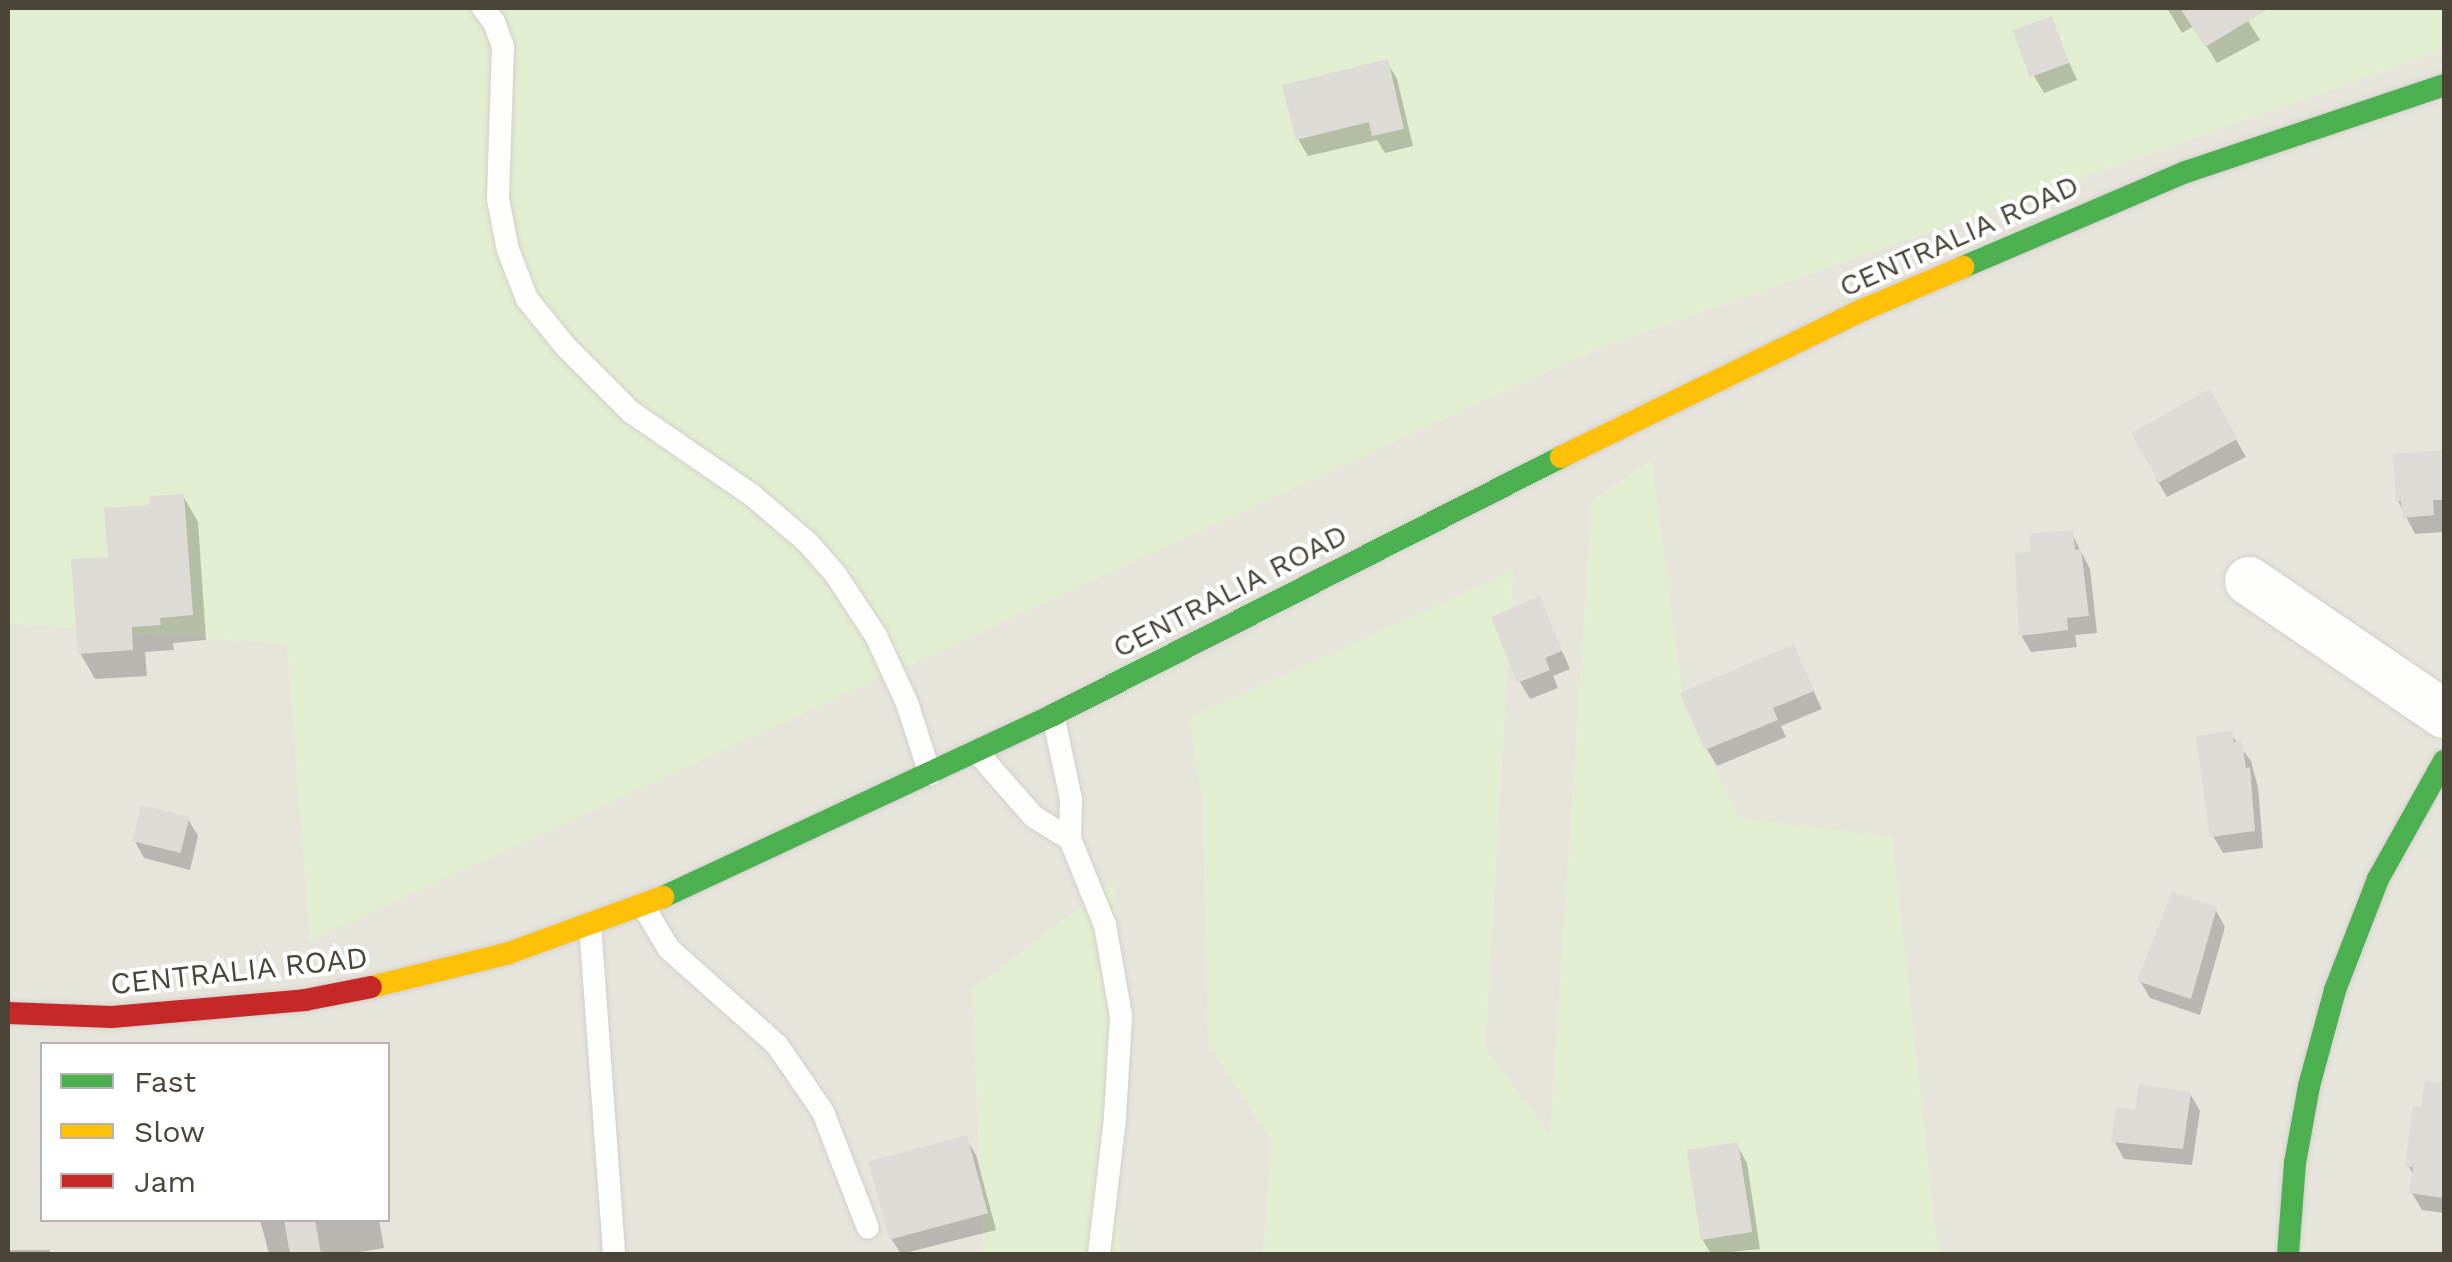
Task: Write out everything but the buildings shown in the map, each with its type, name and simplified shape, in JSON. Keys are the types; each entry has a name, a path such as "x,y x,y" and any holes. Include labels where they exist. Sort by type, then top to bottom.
{"main road":[{"name":"CENTRALIA ROAD","path":"8,1013 112,1017 305,1000 416,978 643,906 1054,716 1498,488 1864,309 2186,172 2444,84"},
{"path":"2288,1254 2298,1144 2335,990 2378,879 2444,761"}],"street":[{"path":"2249,582 2444,714"}],"lane":[{"path":"482,8 494,22 503,47 498,199 508,250 527,299 566,348 631,412 754,496 808,542 836,576 892,670 930,774"},
{"path":"1054,716 1070,799 1070,840 1105,925 1121,1016 1115,1118 1098,1254"},
{"path":"977,752 1034,817 1070,840"},
{"path":"643,906 670,949 777,1045 824,1112 868,1228"},
{"path":"590,925 600,1116 614,1254"}],"shaded area":[{"path":"2444,50 2444,1254 1938,1254 1892,838 1740,819 1684,708 1651,461 1592,501 1550,1136 1485,1049 1513,571 1190,718 1203,805 1208,1044 1272,1141 1263,1254 1119,1254 1116,881 972,990 984,1254 8,1254 8,623 287,644 310,940 1592,351"}],"green space":[{"path":"8,8 2444,8 2444,50 1592,351 310,941 287,644 8,623"},
{"path":"1652,460 1684,708 1740,818 1892,837 1938,1254 1263,1254 1272,1141 1208,1045 1203,805 1189,718 1513,570 1485,1049 1550,1135 1592,501"},
{"path":"1116,879 1119,1254 984,1254 972,990"}],"traffic: fast":[{"path":"1963,267 2186,172 2444,85"},
{"path":"663,897 1053,715 1561,457"},
{"path":"2288,1254 2295,1163 2309,1086 2335,990 2378,879 2444,761"}],"traffic: slow":[{"path":"1561,457 1865,309 1963,267"},
{"path":"371,987 509,953 663,897"}],"traffic: jam":[{"path":"8,1013 112,1017 305,1000 371,987"}]}
